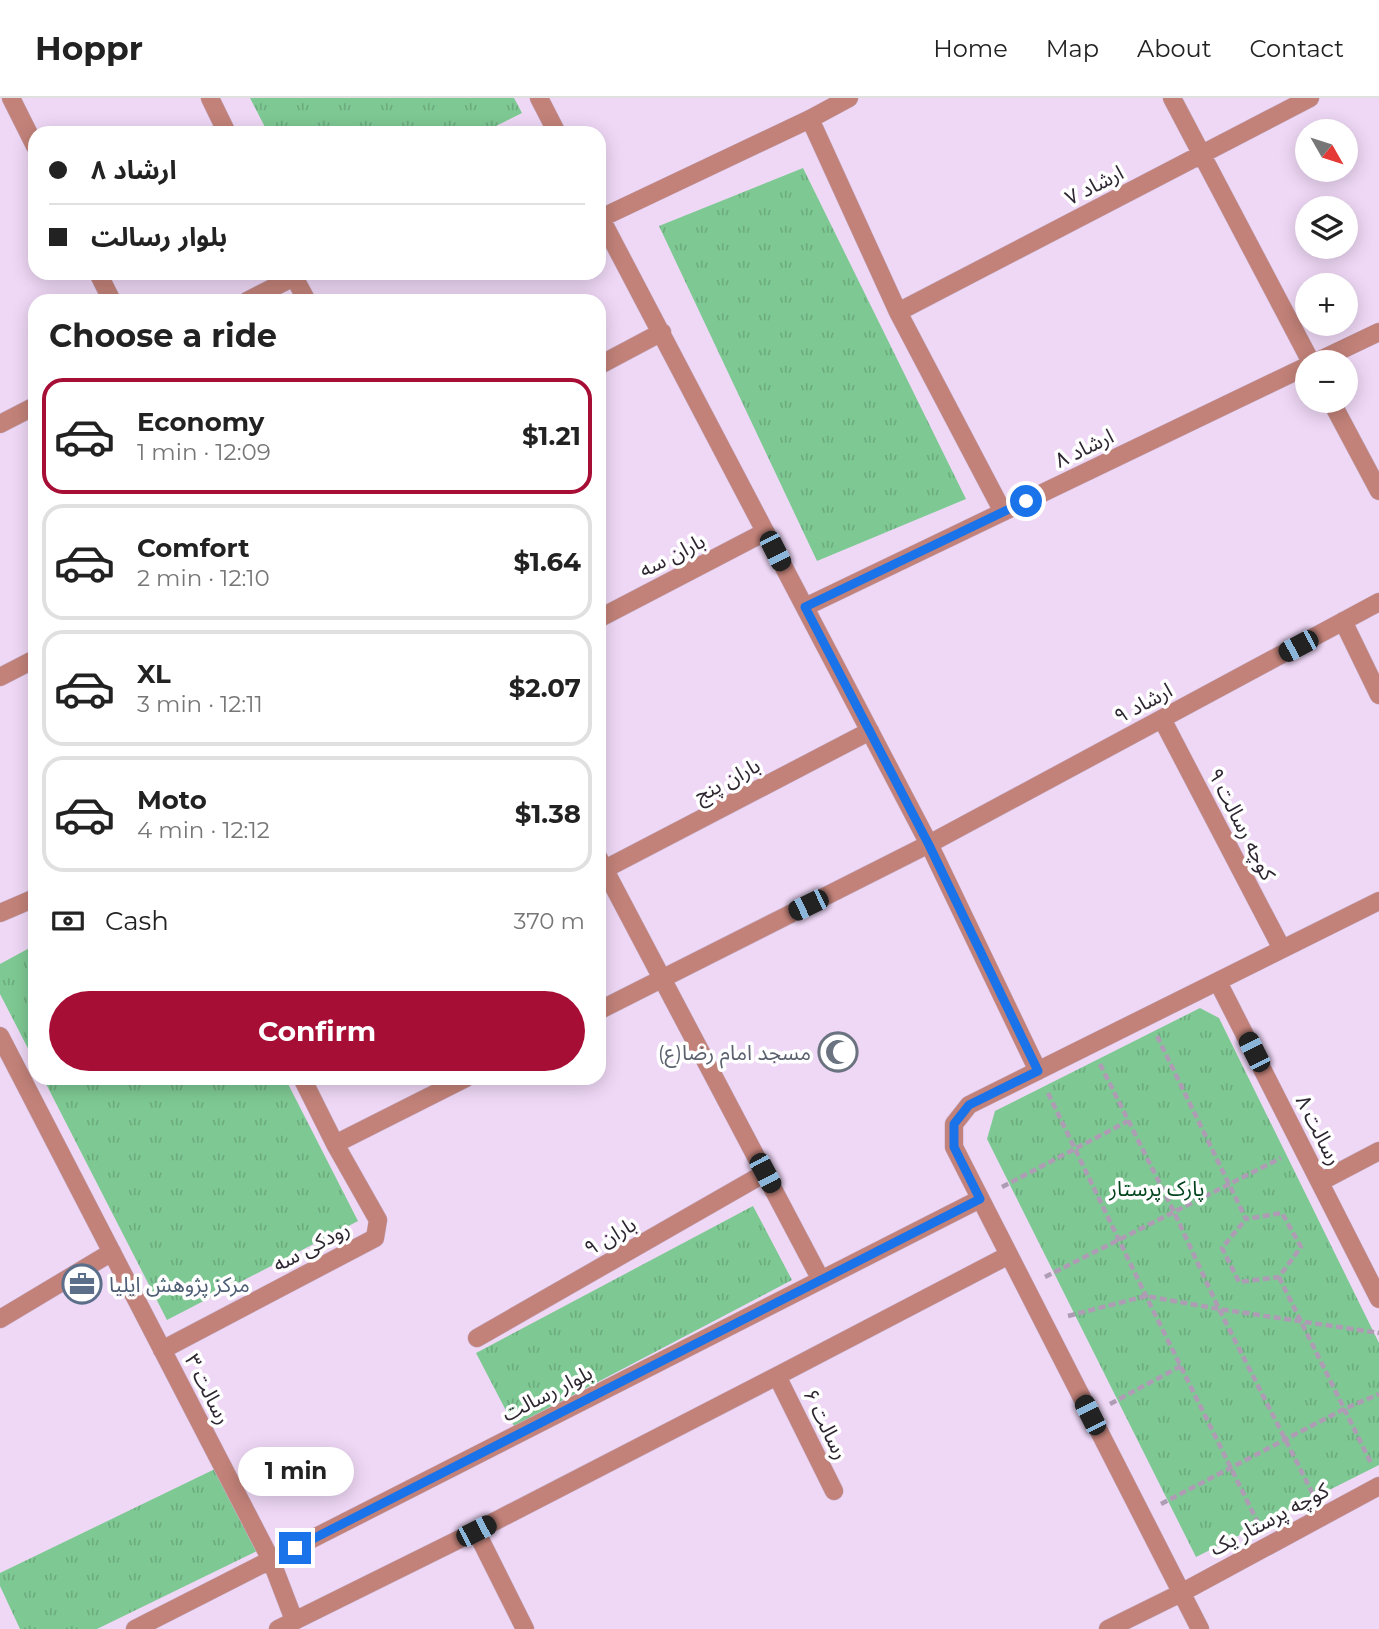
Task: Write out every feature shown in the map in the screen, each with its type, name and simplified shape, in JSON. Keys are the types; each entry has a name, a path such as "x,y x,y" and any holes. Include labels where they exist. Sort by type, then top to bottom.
{"street":[{"path":"11,98 28,132"},
{"path":"210,98 224,126"},
{"path":"539,98 553,126"},
{"path":"606,212 810,119 849,98"},
{"path":"1172,98 1307,350"},
{"name":"ارشاد ۷","path":"898,312 1310,98"},
{"path":"810,119 898,312 1003,512"},
{"path":"606,226 929,845 1038,1071"},
{"path":"260,294 285,280"},
{"path":"606,362 662,332"},
{"path":"1339,350 1379,332"},
{"name":"ارشاد ۸","path":"805,607 1295,372"},
{"path":"0,424 28,410"},
{"path":"1337,413 1379,491"},
{"name":"باران سه","path":"606,615 765,532"},
{"name":"ارشاد ۹","path":"606,1007 929,845 1379,602"},
{"path":"1343,621 1379,695"},
{"path":"0,677 28,663"},
{"name":"کوچه رسالت ۹","path":"1162,719 1282,950"},
{"name":"باران پنج","path":"606,861 870,731"},
{"path":"606,871 821,1280"},
{"path":"0,913 28,901"},
{"path":"1199,1629 954,1147 954,1124 969,1105 1379,901"},
{"name":"رسالت ۸","path":"1218,982 1379,1299"},
{"path":"0,1036 7,1067 112,1252 162,1350"},
{"name":"رودکی سه","path":"162,1350 375,1238 378,1220 306,1085"},
{"path":"335,1144 452,1085"},
{"path":"1320,1182 1379,1152"},
{"name":"باران ۹","path":"477,1338 765,1173"},
{"name":"بلوار رسالت","path":"135,1629 980,1199"},
{"path":"0,1319 112,1252"},
{"path":"286,1625 476,1531 1009,1255"},
{"name":"رسالت ۳","path":"162,1350 271,1560 286,1625"},
{"name":"رسالت ۶","path":"777,1376 834,1491"},
{"name":"کوچه پرستار یک","path":"1108,1629 1379,1486"},
{"path":"476,1531 525,1629"}],"path":[{"path":"1147,1017 1246,1219"},
{"path":"1090,1045 1324,1516"},
{"path":"1038,1071 1269,1545"},
{"path":"980,1199 1128,1121"},
{"path":"1026,1287 1303,1147"},
{"path":"1282,1213 1301,1247 1279,1277 1239,1282 1222,1248 1246,1219 1282,1213"},
{"path":"1279,1277 1373,1468"},
{"path":"1043,1323 1146,1296 1379,1333"},
{"path":"1090,1415 1181,1366"},
{"path":"1141,1514 1344,1409 1379,1394"}],"green space":[{"path":"250,98 514,98 522,113 496,126 264,126"},
{"path":"803,168 966,499 817,561 659,226"},
{"path":"28,949 28,1048 0,994 0,964"},
{"name":"پارک پرستار","path":"1200,1008 1219,1018 1379,1343 1379,1465 1196,1557 987,1139 995,1111"},
{"path":"47,1085 289,1085 358,1221 167,1320"},
{"path":"753,1206 792,1280 514,1426 476,1353"},
{"path":"217,1468 257,1551 97,1629 20,1629 0,1586 0,1573"}],"place":[{"name":"مسجد امام رضا(ع)","path":"838,1052"},
{"name":"مرکز پژوهش ایلیا","path":"82,1284"}],"route":[{"path":"295,1548 980,1199 954,1147 954,1124 969,1105 1038,1071 929,845 805,607 1026,501"}]}
